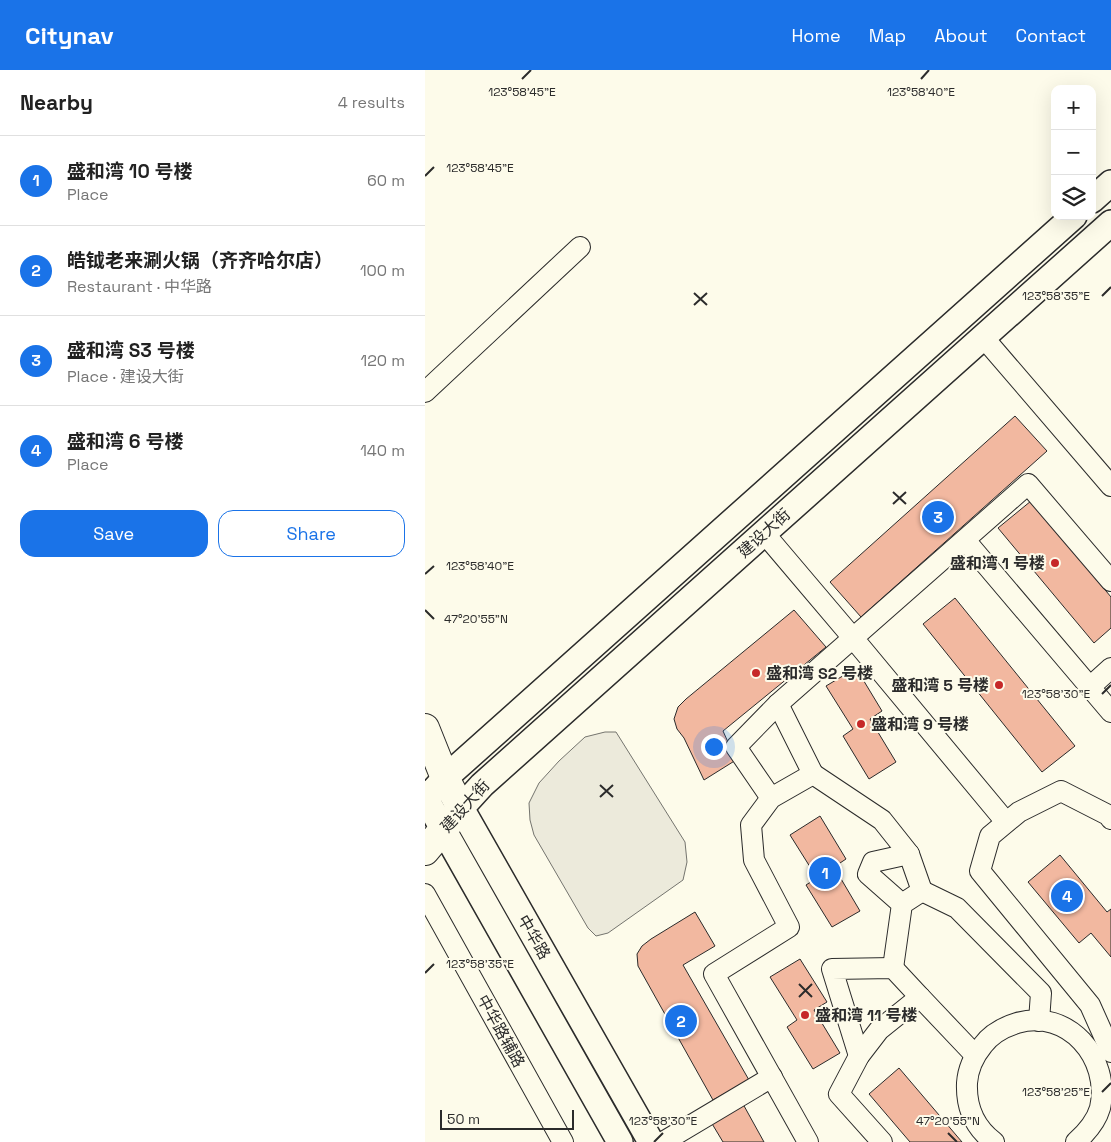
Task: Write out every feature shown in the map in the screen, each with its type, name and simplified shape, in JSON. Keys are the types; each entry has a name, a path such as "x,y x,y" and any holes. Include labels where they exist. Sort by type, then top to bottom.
{"highway":[{"name":"中华路","path":"425,728 430,793 461,808"},
{"name":"建设大街","path":"425,851 461,808"}],"main road":[{"path":"1096,196 1111,183"},
{"name":"建设大街","path":"430,793 1070,220"},
{"name":"建设大街","path":"461,808 482,784 1111,223"},
{"name":"中华路","path":"430,793 443,829 620,1142"},
{"name":"中华路","path":"461,808 651,1142"}],"street":[{"path":"425,392 580,248"},
{"path":"983,337 1111,486"},
{"path":"771,798 736,747 778,704 1028,484 1111,581"},
{"path":"764,532 1007,822"},
{"path":"965,540 1111,712"},
{"path":"1090,687 1111,668"},
{"path":"778,704 813,774 883,820 909,854 922,891 957,908 1041,993 1039,1021"},
{"path":"808,1142 714,974 789,927 754,860 751,825 771,798 813,774"},
{"path":"1111,819 1108,815 1061,791 1019,812 991,836 980,871 1090,1004 1111,1052"},
{"path":"901,904 868,874 873,862 909,854"},
{"path":"901,904 922,891"},
{"name":"中华路辅路","path":"425,894 563,1142"},
{"path":"893,968 901,904"},
{"path":"859,1056 832,969 893,968 975,1055"},
{"path":"882,1142 839,1094 859,1056 879,1030 920,997"},
{"path":"994,1142 985,1135 973,1117 967,1097 967,1075 975,1055 988,1038 1006,1026 1027,1020 1048,1021 1068,1029 1085,1042 1098,1062 1106,1106 1100,1109 1089,1130 1076,1142"},
{"path":"663,1142 772,1078"}],"shaded area":[{"path":"605,732 616,732 685,842 687,862 683,880 608,933 596,936 588,928 534,835 530,820 529,803 539,783 559,761 585,737"}],"building":[{"path":"1015,416 1047,451 861,617 830,582"},
{"name":"盛和湾 1 号楼","path":"1031,501 1111,597 1111,628 1094,643 998,528"},
{"name":"盛和湾 5 号楼","path":"955,598 1075,746 1042,772 923,624"},
{"name":"盛和湾 S2 号楼","path":"794,610 826,647 723,731 736,760 704,780 684,738 677,729 674,719 678,707"},
{"name":"盛和湾 9 号楼","path":"856,668 882,711 870,719 896,762 869,779 843,736 853,729 826,686"},
{"path":"820,816 846,859 834,867 860,911 832,927 806,885 817,878 790,835"},
{"path":"1060,855 1107,912 1111,909 1111,957 1091,933 1079,943 1028,882"},
{"path":"695,912 715,946 683,965 749,1080 713,1100 638,966 637,954 642,946"},
{"name":"盛和湾 11 号楼","path":"800,959 827,1002 814,1010 840,1053 813,1069 787,1027 797,1020 770,977"},
{"path":"899,1068 962,1142 910,1142 869,1094"},
{"path":"743,1104 764,1142 723,1142 711,1122"}],"place":[{"name":"盛和湾 S3 号楼","path":"938,517"},
{"name":"盛和湾 1 号楼","path":"1055,563"},
{"name":"盛和湾 S2 号楼","path":"756,673"},
{"name":"盛和湾 5 号楼","path":"999,685"},
{"name":"盛和湾 9 号楼","path":"861,724"},
{"name":"盛和湾 10 号楼","path":"825,873"},
{"name":"盛和湾 6 号楼","path":"1067,896"},
{"name":"盛和湾 11 号楼","path":"805,1015"},
{"name":"皓钺老来涮火锅（齐齐哈尔店）","path":"681,1021"}]}
